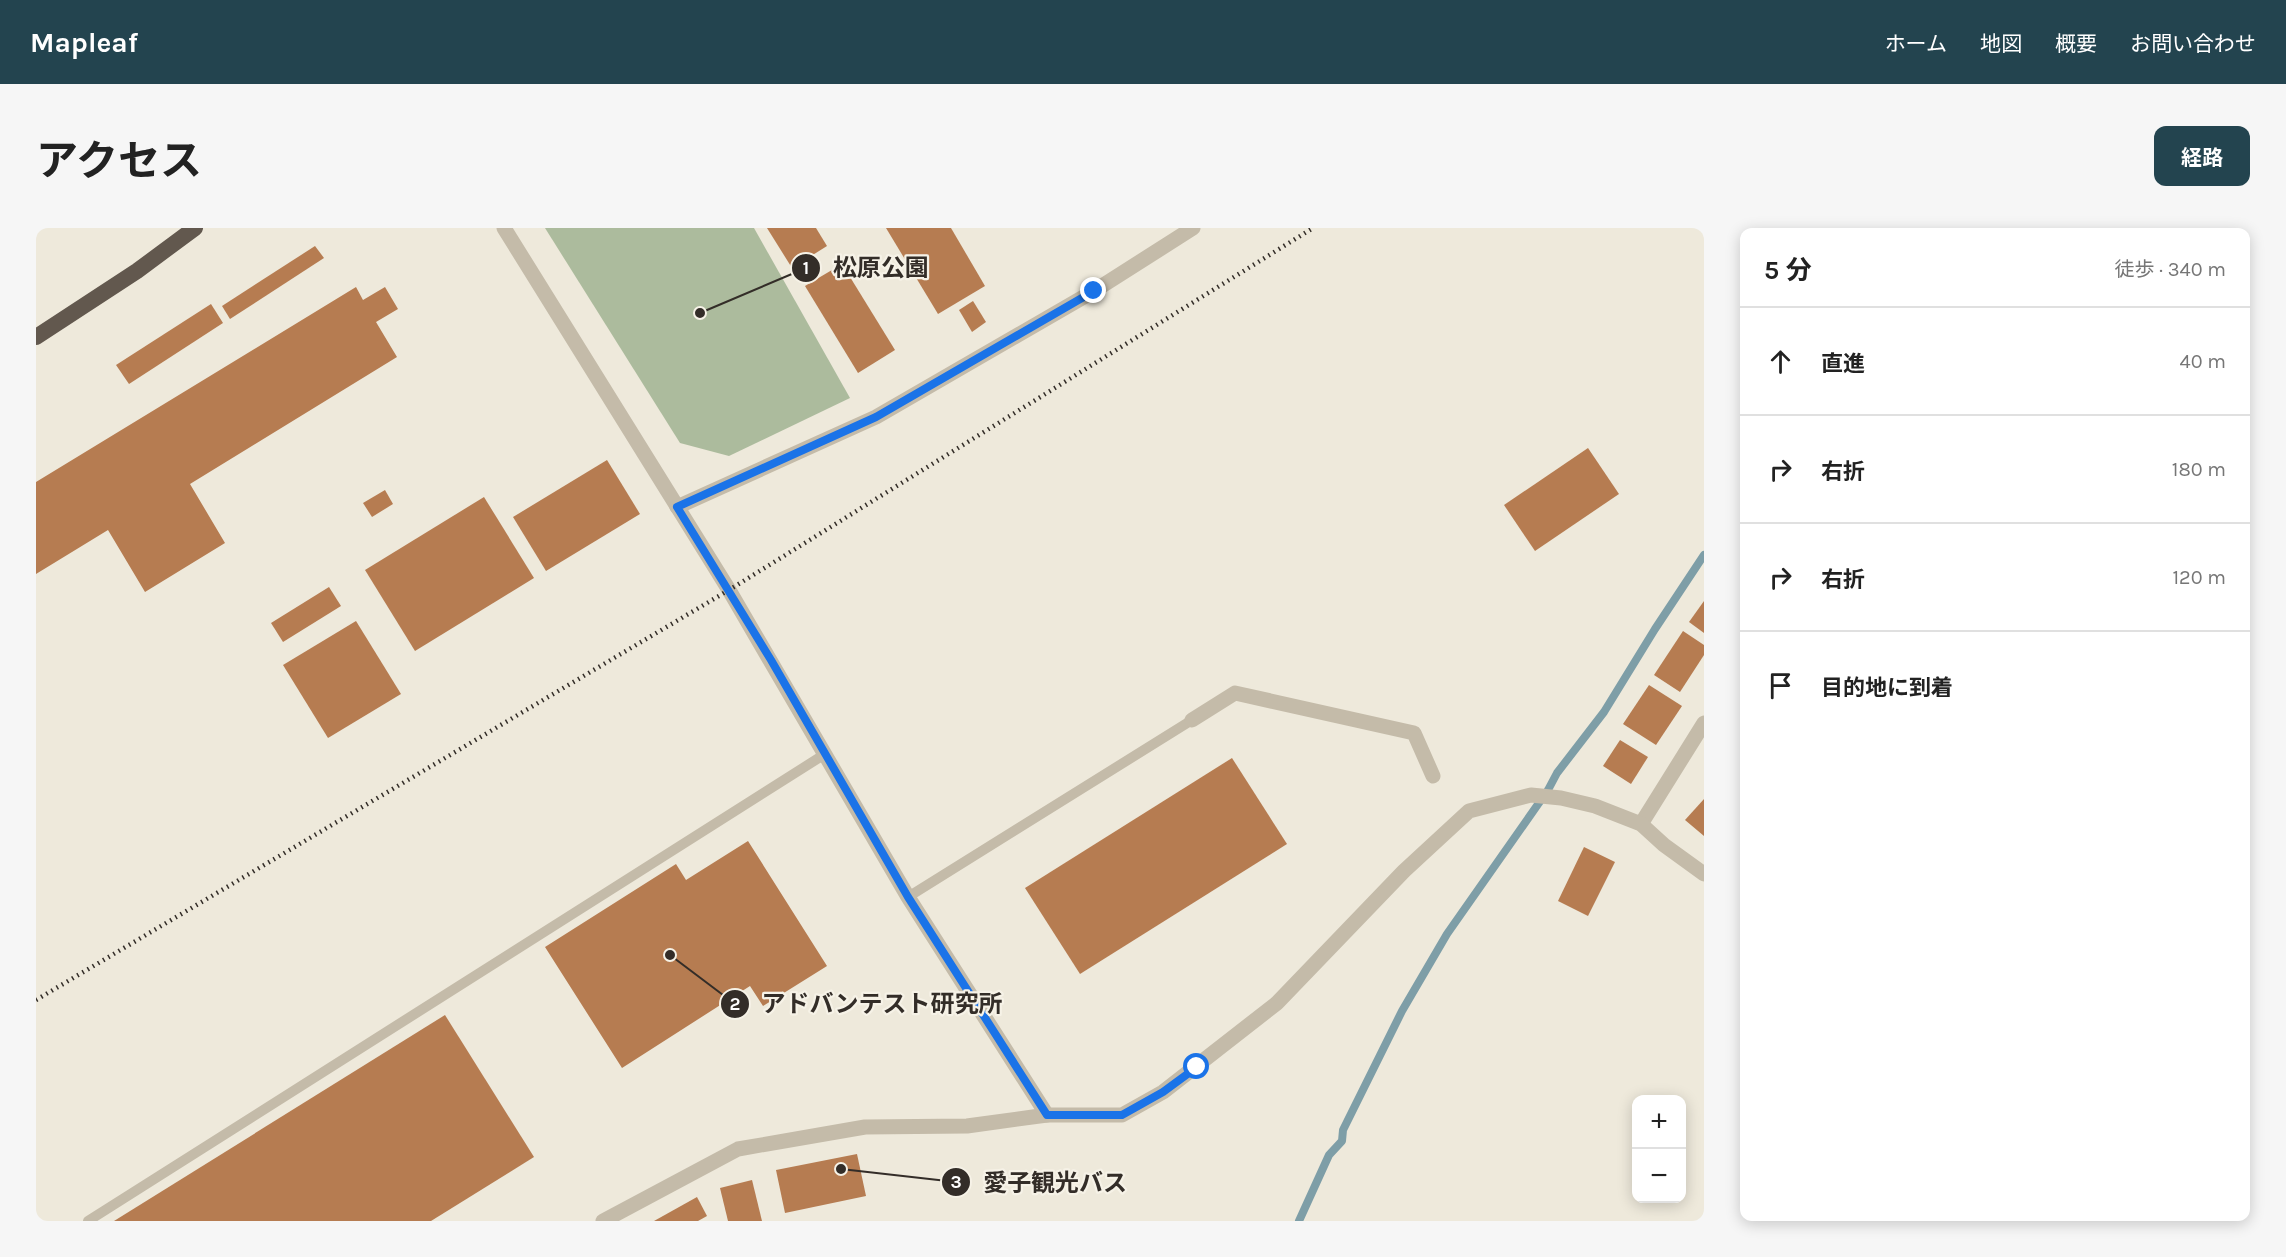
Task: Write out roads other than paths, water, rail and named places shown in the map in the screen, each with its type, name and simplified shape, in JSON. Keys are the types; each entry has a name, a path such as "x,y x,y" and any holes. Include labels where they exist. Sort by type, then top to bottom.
{"highway":[{"path":"36,337 137,271 195,228"}],"street":[{"path":"504,228 771,660 908,897 1047,1115"},
{"path":"677,507 876,417 1094,291 1193,228"},
{"path":"1192,720 1235,693 1414,733 1433,776"},
{"path":"1641,824 1704,723"},
{"path":"603,1221 738,1149 865,1127 967,1126 1047,1115 1122,1115 1163,1092 1277,1003 1404,871 1469,811 1531,795 1561,798 1595,806 1641,824 1664,845 1704,874"}],"lane":[{"path":"908,897 1192,720"},
{"path":"88,1221 825,754"}],"waterway":[{"path":"1299,1221 1329,1155 1342,1141 1343,1130 1402,1011 1447,934 1548,790 1557,773 1604,712 1704,555"}],"railway":[{"path":"36,1000 729,590 1313,228"}],"place":[{"name":"松原公園","path":"700,313"},
{"name":"アドバンテスト研究所","path":"670,955"},
{"name":"愛子観光バス","path":"841,1169"}]}
